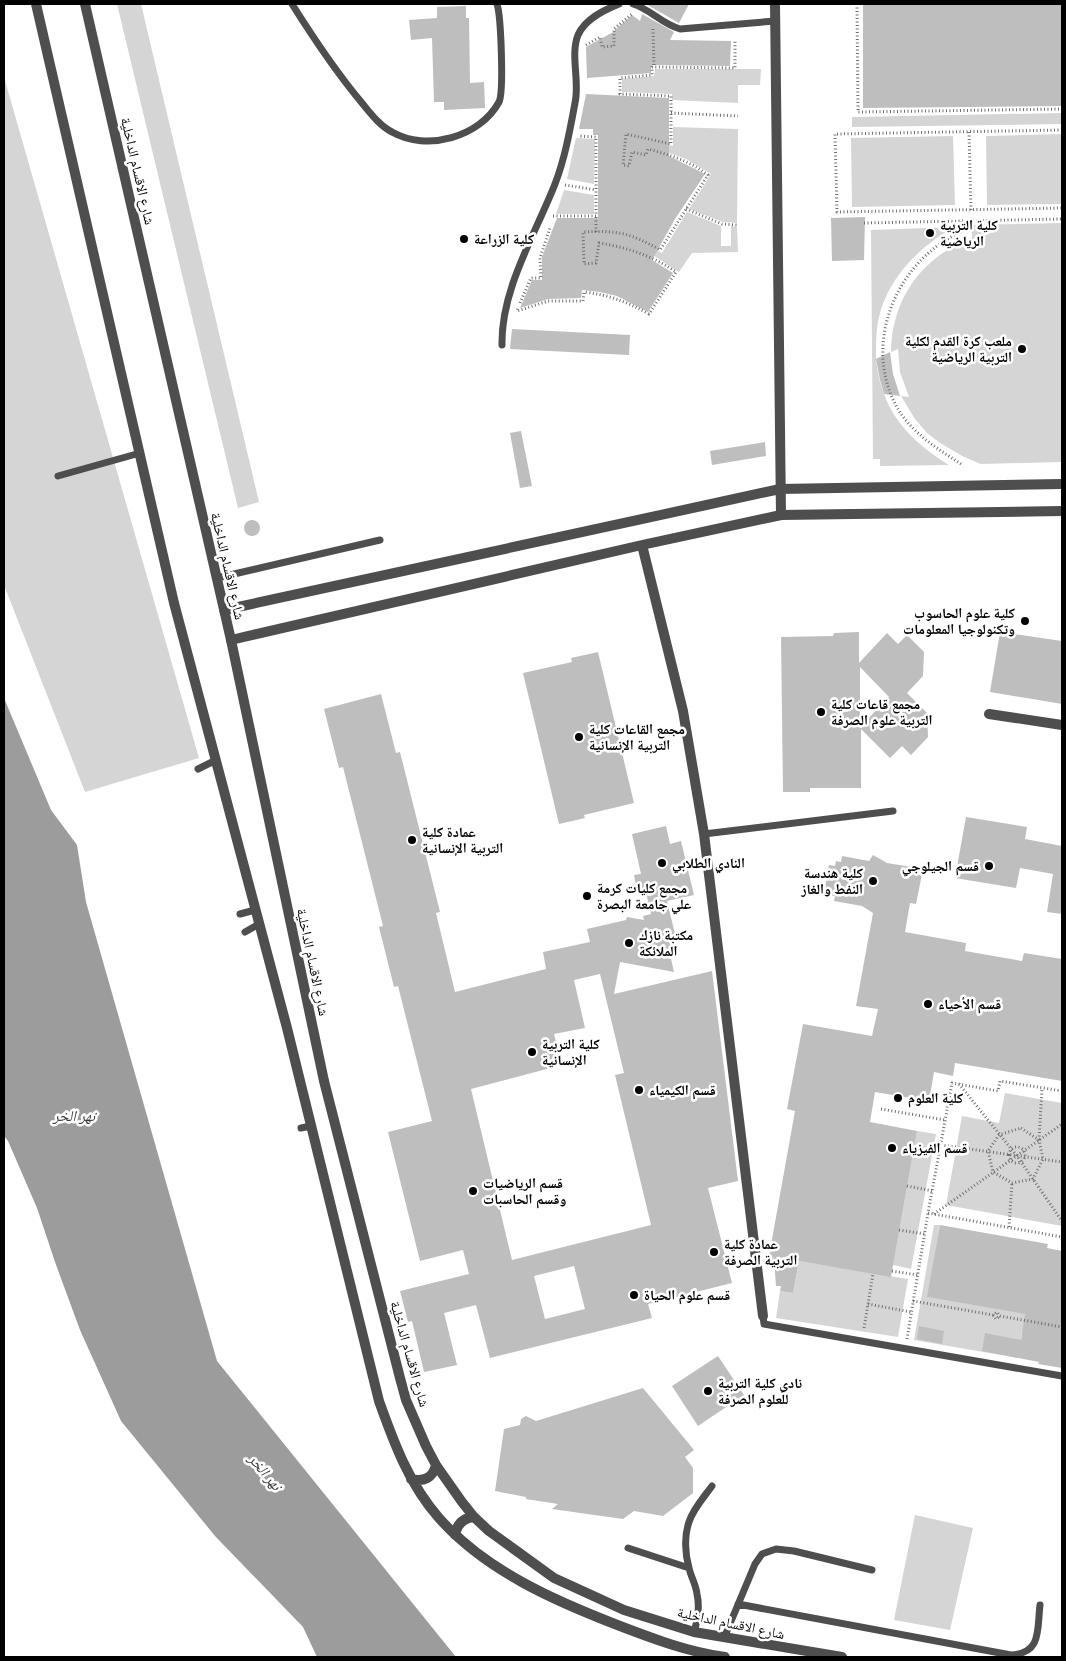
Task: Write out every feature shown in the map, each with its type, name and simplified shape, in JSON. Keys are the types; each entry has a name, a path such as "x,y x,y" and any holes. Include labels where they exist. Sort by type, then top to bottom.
{"street":[{"path":"36,4 174,603 259,924 306,1127 391,1436 411,1479 439,1518 455,1534 502,1570 554,1599 652,1638 684,1648 725,1657"},
{"name":"شارع الاقسام الداخلية","path":"85,4 231,640 326,1090 406,1400 426,1446 436,1465 474,1517 489,1532 554,1578 624,1610 694,1632 842,1657"},
{"path":"775,4 781,515"},
{"path":"224,610 780,489 1062,484"},
{"path":"231,640 642,544 781,515 1062,511"},
{"path":"642,544 682,711 704,834 763,1316"},
{"path":"989,714 1062,725"},
{"path":"411,1479 425,1480 434,1471 436,1465"},
{"path":"455,1534 456,1529 463,1520 474,1517"}],"lane":[{"path":"292,4 339,75 377,121 392,132 413,140 436,141 464,133 486,120 500,100 501,72 498,4"},
{"path":"502,345 504,318 510,293 530,240 556,182 566,147 576,100 575,47 578,34 593,17 619,4"},
{"path":"632,4 680,30 775,22"},
{"path":"58,476 140,453"},
{"path":"217,578 380,540"},
{"path":"198,769 216,760"},
{"path":"704,834 893,811"},
{"path":"240,914 255,910"},
{"path":"245,932 259,924"},
{"path":"763,1316 764,1324 1062,1376"},
{"path":"694,1632 698,1616 698,1605 697,1592 689,1568 686,1547 687,1528 693,1512 712,1486"},
{"path":"628,1548 689,1568"},
{"path":"724,1638 755,1564 762,1554 776,1549 794,1551 872,1570"},
{"path":"738,1604 1011,1655 1022,1654 1034,1646 1040,1605"}],"path":[{"path":"856,4 858,112 1062,109"},
{"path":"585,46 600,37 602,46 614,46 614,29 633,14 640,19"},
{"path":"596,216 554,215 540,258 541,278 531,278 517,311 548,301 583,301 584,292 626,301 649,314 676,272 653,258 619,246 599,243 596,264 584,264 583,232 613,231 630,235 660,250 708,175 669,154 648,149 646,155 632,152 628,166 623,165 626,134 671,144 671,96 620,94 620,78 652,75 652,67 654,67 654,30 647,24"},
{"path":"654,67 734,68 735,41"},
{"path":"671,113 738,116"},
{"path":"578,128 575,136 596,137 596,232"},
{"path":"1062,130 835,134 836,212 1062,208"},
{"path":"970,132 971,210"},
{"path":"565,180 563,186 596,190"},
{"path":"686,210 722,224 737,225"},
{"path":"864,223 1062,219"},
{"path":"961,464 921,436 899,410 891,395 883,356 887,317 900,287 921,259 933,248 961,232 962,221"},
{"path":"905,1349 952,1083 998,1091 1000,1080 1062,1091"},
{"path":"959,1084 1017,1156 1062,1221"},
{"path":"1039,1140 1021,1128 999,1135 988,1151 993,1172 1012,1183 1033,1178 1044,1159 1039,1140 1042,1088"},
{"path":"881,1109 945,1120"},
{"path":"934,1214 1062,1124"},
{"path":"941,1145 1062,1162"},
{"path":"1010,1160 1009,1154 1011,1150 1017,1147 1024,1151"},
{"path":"1024,1151 1025,1157"},
{"path":"1010,1160 1017,1164 1025,1157"},
{"path":"1009,1227 1012,1183"},
{"path":"907,1186 933,1191"},
{"path":"928,1213 1062,1237"},
{"path":"899,1230 925,1234"},
{"path":"892,1271 918,1276"},
{"path":"864,1328 873,1274"},
{"path":"913,1301 993,1315 996,1319 1000,1316 1062,1327"},
{"path":"868,1304 911,1312"}],"shaded area":[{"path":"117,4 141,4 259,502 238,508"},
{"path":"655,69 761,69 760,85 738,85 738,103 672,100 672,94 622,92 622,79 654,76"},
{"path":"4,77 199,758 85,792 4,585"},
{"path":"1062,113 1062,124 852,127 852,117"},
{"path":"673,127 738,129 737,223 723,222 689,209 711,174 686,159 647,147 627,136 673,146"},
{"path":"1062,134 1062,204 987,205 986,136"},
{"path":"953,136 955,205 852,207 851,138"},
{"path":"576,138 595,139 594,184 567,179"},
{"path":"564,190 594,195 594,214 556,214"},
{"path":"687,212 721,226 721,246 731,246 731,226 737,227 738,252 692,253 679,272 654,256 643,243 662,253"},
{"path":"1062,223 1062,462 981,464 964,457 927,433 915,419 901,396 909,397 900,372 898,349 891,352 897,314 913,282 925,268 938,256 972,237 971,225"},
{"path":"955,227 927,245 915,256 894,282 880,313 876,342 879,378 886,400 893,413 918,442 949,465 880,466 880,459 873,459 871,230"},
{"path":"1005,1093 1062,1103 1062,1226 946,1205 962,1116 999,1123"},
{"path":"917,1131 936,1134 911,1269 893,1265"},
{"path":"934,1225 940,1225 928,1297 1062,1320 1062,1334 1044,1332 1043,1336 1022,1332 1018,1358 914,1340"},
{"path":"769,1256 908,1279 898,1337 776,1318 780,1291 793,1293 798,1267 770,1262"},
{"path":"915,1515 973,1528 950,1630 894,1620"}],"water":[{"name":"نهر الخر","path":"4,698 51,810 77,845 86,902 217,1361 456,1657 317,1657 303,1627 215,1536 121,1421 80,1330 37,1208 8,1141 4,1136"}],"building":[{"path":"646,4 689,4 679,23"},
{"path":"863,4 1062,4 1062,106 863,108"},
{"path":"466,6 466,18 469,18 470,83 484,82 485,108 444,110 444,102 434,102 432,38 411,40 409,20 437,18 437,7"},
{"path":"642,14 674,32 670,40 731,41 730,66 651,65 651,73 587,78 586,47 615,31 632,15 640,21"},
{"path":"586,94 669,98 669,156 705,174 675,219 652,260 673,273 648,312 617,296 582,290 581,298 548,299 520,308 532,280 542,280 542,257 557,218 598,218 598,135 593,135 593,129 579,129"},
{"path":"865,217 864,260 832,261 831,218"},
{"path":"512,329 630,335 629,355 510,349"},
{"path":"890,352 893,374 900,396 884,394 880,380 876,359"},
{"path":"521,431 532,486 520,488 510,433"},
{"path":"765,442 766,456 712,465 710,451"},
{"path":"249,520 255,520 260,525 258,534 249,536 244,531 244,525"},
{"name":"مجمع قاعات كلية التربية علوم الصرفة","path":"859,632 859,663 887,633 898,644 907,635 924,652 923,676 907,693 927,713 928,737 911,755 902,746 890,758 861,729 861,788 810,788 810,792 783,792 781,637 833,636 834,633","holes":["860,667 889,697 860,727"]},
{"path":"1000,632 1062,641 1062,704 990,692"},
{"name":"مجمع القاعات كلية التربية الإنسانية","path":"598,652 634,803 584,815 585,818 559,824 523,673 572,662 571,658"},
{"path":"381,694 396,753 400,752 440,912 436,913 455,992 546,969 543,952 590,942 587,929 626,920 627,917 644,920 643,916 651,914 645,888 637,890 634,875 641,874 632,834 666,826 670,844 681,841 694,895 667,901 677,942 672,944 673,949 669,950 674,972 620,962 614,994 712,971 738,1181 708,1188 732,1283 648,1304 652,1318 490,1358 476,1305 444,1313 457,1365 424,1372 412,1321 408,1322 400,1291 469,1274 463,1250 420,1261 388,1132 432,1121 398,986 394,987 379,927 383,926 343,767 339,768 324,709","holes":["600,974 624,1073 615,1075 651,1225 512,1260 471,1089 562,1065 554,1034 585,1028 574,980","574,1266 585,1309 545,1319 534,1276"]},
{"name":"قسم الجيلوجي","path":"966,817 1027,827 1025,839 1062,846 1062,914 1047,912 1053,874 1020,868 1016,888 955,878"},
{"path":"873,855 887,863 917,868 916,873 922,874 916,904 910,903 905,932 966,943 965,951 1022,961 1024,953 1062,959 1062,1081 955,1063 953,1076 934,1072 929,1101 875,1092 870,1122 917,1131 891,1277 799,1261 793,1293 780,1291 781,1286 776,1286 774,1257 769,1256 795,1111 787,1109 803,1024 872,1036 878,1009 856,1006 873,913 862,906 834,901 835,896 829,895 830,889 825,888 829,865 835,866 836,861 841,862 842,856 869,861"},
{"path":"940,1225 1048,1244 1047,1248 1062,1251 1062,1368 982,1351 985,1333 1021,1340 1025,1314 927,1297"},
{"path":"919,1326 944,1331 942,1344 917,1339"},
{"name":"نادي كلية التربية للعلوم الصرفة","path":"718,1356 744,1395 698,1426 672,1386"},
{"path":"643,1388 694,1450 685,1457 693,1468 693,1493 663,1516 634,1511 623,1519 552,1509 558,1504 526,1499 526,1497 495,1491 504,1429 520,1425 521,1419 526,1416 536,1421"}],"place":[{"name":"كلية التربية الرياضية","path":"930,233"},
{"name":"كلية الزراعة","path":"464,239"},
{"name":"ملعب كرة القدم لكلية التربية الرياضية","path":"1022,349"},
{"name":"كلية علوم الحاسوب وتكنولوجيا المعلومات","path":"1025,621"},
{"name":"مجمع قاعات كلية التربية علوم الصرفة","path":"821,712"},
{"name":"مجمع القاعات كلية التربية الإنسانية","path":"579,737"},
{"name":"عمادة كلية التربية الإنسانية","path":"412,840"},
{"name":"النادي الطلابي","path":"662,863"},
{"name":"قسم الجيلوجي","path":"989,866"},
{"name":"كلية هندسة النفط والغاز","path":"873,881"},
{"name":"مجمع كليات كرمة علي جامعة البصرة","path":"587,896"},
{"name":"مكتبة نازك الملائكة","path":"629,943"},
{"name":"قسم الأحياء","path":"928,1004"},
{"name":"كلية التربية الإنسانية","path":"532,1052"},
{"name":"قسم الكيمياء","path":"639,1090"},
{"name":"كلية العلوم","path":"898,1098"},
{"name":"قسم الفيزياء","path":"892,1148"},
{"name":"قسم الرياضيات وقسم الحاسبات","path":"473,1191"},
{"name":"عمادة كلية التربية الصرفة","path":"714,1252"},
{"name":"قسم علوم الحياة","path":"634,1295"},
{"name":"نادي كلية التربية للعلوم الصرفة","path":"708,1391"}]}
